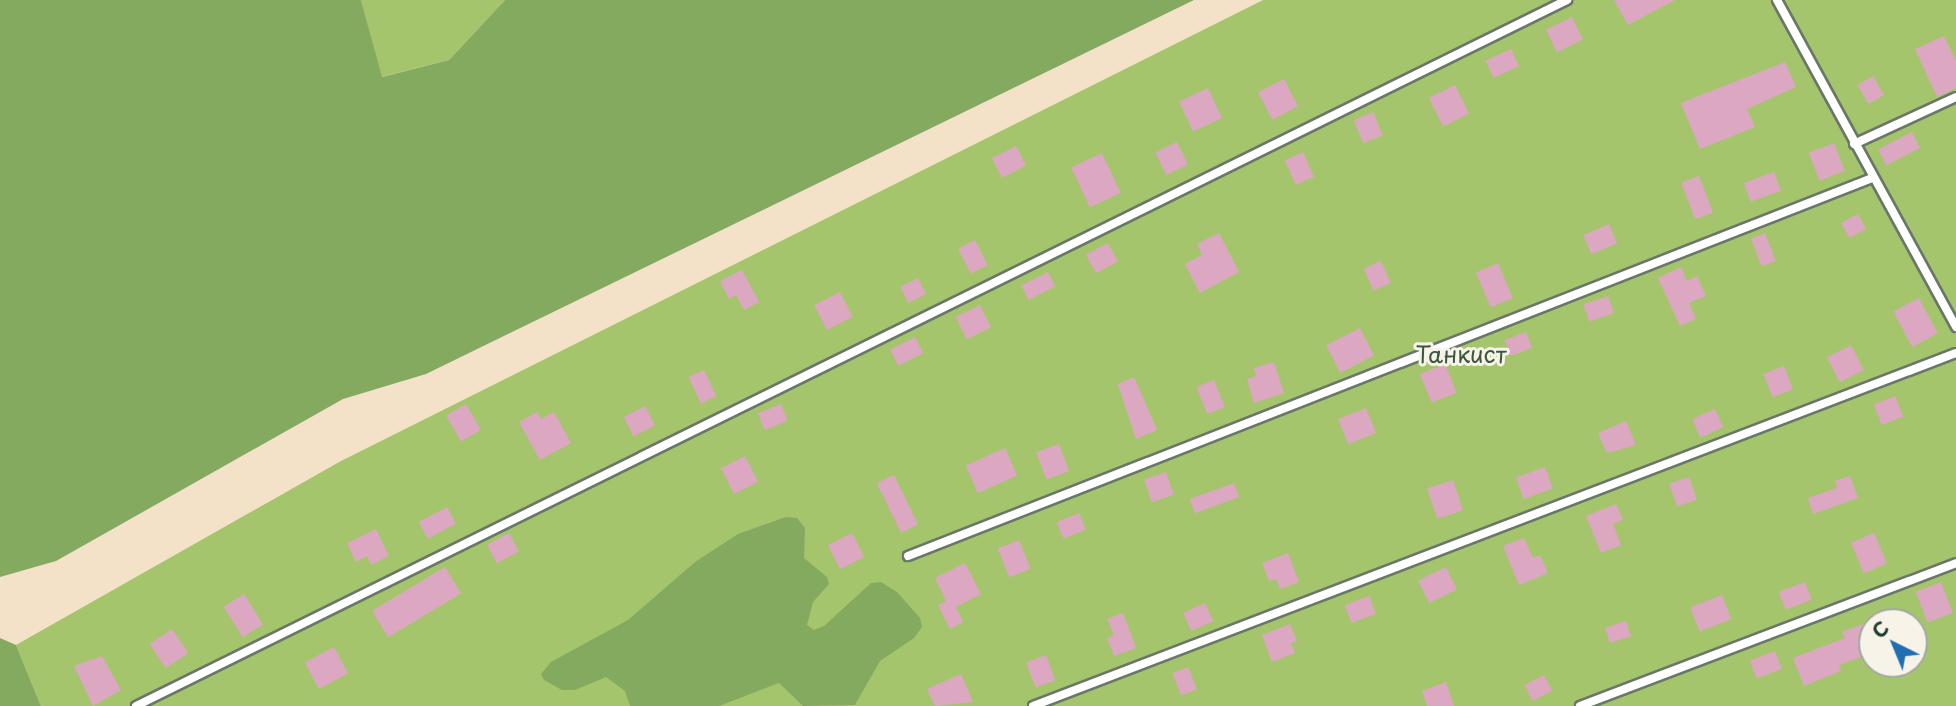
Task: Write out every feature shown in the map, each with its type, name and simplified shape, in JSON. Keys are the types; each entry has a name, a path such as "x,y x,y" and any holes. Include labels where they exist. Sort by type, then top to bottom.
{"lane":[{"path":"136,706 1567,0"},
{"path":"1777,0 1872,178 1956,327"},
{"path":"1854,144 1956,97"},
{"path":"908,556 1872,178"},
{"path":"1032,706 1956,353"},
{"path":"1580,706 1956,563"}],"green space":[{"path":"0,0 361,0 382,77 449,60 505,0 1194,0 426,374 343,399 56,561 0,577"},
{"path":"361,0 505,0 449,60 381,77"},
{"name":"Танкист","path":"1263,0 1956,0 1956,706 41,706 16,645 341,461"},
{"path":"786,517 797,518 805,528 804,558 827,577 829,584 813,602 807,625 814,630 824,626 871,583 881,582 897,592 920,618 922,627 914,638 880,661 855,705 803,706 779,683 719,706 630,706 625,691 606,677 575,690 562,690 544,680 541,674 551,662 628,620 695,562 738,534"},
{"path":"0,638 16,645 41,706 0,706"}],"building":[{"path":"1614,0 1675,0 1628,25"},
{"path":"1572,17 1583,39 1557,52 1546,30"},
{"path":"1944,36 1956,61 1956,88 1937,97 1915,49"},
{"path":"1511,49 1519,66 1494,78 1486,61"},
{"path":"1785,62 1796,87 1747,109 1755,127 1700,149 1681,103"},
{"path":"1873,76 1884,95 1868,104 1857,85"},
{"path":"1284,79 1298,107 1272,120 1258,92"},
{"path":"1455,85 1469,114 1443,126 1429,98"},
{"path":"1208,88 1222,118 1193,131 1179,102"},
{"path":"1373,112 1383,135 1363,143 1354,120"},
{"path":"1912,132 1920,148 1886,165 1878,149"},
{"path":"1177,142 1188,164 1166,175 1155,153"},
{"path":"1834,143 1845,171 1820,181 1809,153"},
{"path":"1016,146 1026,166 1002,178 992,158"},
{"path":"1303,152 1314,177 1296,185 1285,160"},
{"path":"1102,153 1121,193 1090,207 1071,167"},
{"path":"1774,172 1781,191 1751,202 1744,183"},
{"path":"1699,176 1713,212 1695,219 1681,183"},
{"path":"1858,214 1866,229 1849,238 1841,223"},
{"path":"1609,224 1617,243 1591,254 1583,235"},
{"path":"1219,233 1239,272 1200,293 1185,264 1202,255 1197,244"},
{"path":"1765,233 1776,261 1762,266 1751,238"},
{"path":"975,240 988,265 971,274 958,249"},
{"path":"1108,243 1118,262 1096,273 1086,255"},
{"path":"1381,261 1391,283 1373,291 1364,269"},
{"path":"1498,263 1513,298 1491,307 1476,272"},
{"path":"1681,267 1687,281 1697,276 1706,296 1689,303 1696,319 1680,326 1658,278"},
{"path":"742,270 759,302 744,310 736,295 729,299 720,281"},
{"path":"1048,272 1055,286 1029,300 1021,286"},
{"path":"918,278 926,294 908,303 900,287"},
{"path":"840,292 853,317 827,330 814,305"},
{"path":"1608,296 1614,313 1589,321 1583,304"},
{"path":"1919,298 1938,333 1912,347 1893,312"},
{"path":"980,305 991,327 967,339 956,317"},
{"path":"1360,328 1374,356 1340,373 1326,345"},
{"path":"1526,332 1532,348 1511,356 1505,340"},
{"path":"915,337 923,353 898,366 890,350"},
{"path":"1851,345 1864,370 1840,382 1827,357"},
{"path":"1274,362 1284,393 1254,403 1247,379 1256,376 1254,368"},
{"path":"1445,364 1457,393 1432,403 1420,374"},
{"path":"1784,366 1793,389 1772,397 1763,374"},
{"path":"704,370 716,396 701,403 689,377"},
{"path":"1134,377 1157,430 1136,439 1118,384"},
{"path":"1214,380 1225,407 1207,414 1196,387"},
{"path":"1895,396 1903,416 1882,425 1874,405"},
{"path":"466,404 481,430 461,441 446,416"},
{"path":"781,404 788,421 765,430 758,413"},
{"path":"645,406 655,426 634,436 624,417"},
{"path":"1366,408 1376,433 1348,444 1338,419"},
{"path":"1715,409 1723,427 1700,437 1692,419"},
{"path":"537,412 541,419 554,412 571,443 540,460 519,422"},
{"path":"1626,421 1636,445 1607,453 1598,433"},
{"path":"1059,444 1069,471 1046,479 1036,452"},
{"path":"1005,448 1017,475 978,493 966,465"},
{"path":"745,456 758,482 734,494 721,468"},
{"path":"1545,467 1553,489 1524,499 1516,478"},
{"path":"1166,472 1174,495 1152,502 1144,479"},
{"path":"894,475 918,524 901,533 877,483"},
{"path":"1850,476 1858,498 1813,514 1808,498 1837,488 1835,481"},
{"path":"1689,477 1697,500 1677,507 1669,484"},
{"path":"1453,480 1463,510 1437,519 1427,488"},
{"path":"1234,483 1239,497 1195,513 1190,499"},
{"path":"1616,504 1623,520 1613,524 1621,545 1601,553 1586,516"},
{"path":"447,507 456,524 428,539 419,522"},
{"path":"1079,513 1086,530 1063,539 1057,522"},
{"path":"376,529 389,556 371,565 367,556 356,562 347,543"},
{"path":"509,533 519,552 497,563 487,545"},
{"path":"852,533 864,557 840,569 828,545"},
{"path":"1874,533 1887,563 1864,573 1851,543"},
{"path":"1524,538 1533,558 1540,555 1548,573 1519,585 1503,546"},
{"path":"1019,540 1031,569 1009,577 998,549"},
{"path":"1288,553 1299,582 1280,589 1276,579 1269,581 1262,563"},
{"path":"965,563 981,594 956,607 963,622 950,629 938,605 946,601 935,578"},
{"path":"445,567 461,594 388,637 372,611"},
{"path":"1446,567 1457,589 1429,603 1418,581"},
{"path":"1805,582 1812,600 1786,610 1779,592"},
{"path":"1941,582 1953,613 1928,622 1928,608 1922,608 1916,592"},
{"path":"244,594 263,625 243,637 224,607"},
{"path":"1722,595 1731,619 1700,631 1690,607"},
{"path":"1369,596 1376,614 1352,623 1345,605"},
{"path":"1205,603 1213,621 1191,631 1183,613"},
{"path":"1123,613 1136,648 1114,656 1107,638 1114,635 1107,619"},
{"path":"1626,621 1631,636 1610,643 1605,628"},
{"path":"1290,624 1297,641 1291,643 1295,653 1272,662 1262,635"},
{"path":"1858,626 1858,658 1839,665 1841,671 1804,686 1793,658 1845,638 1842,632"},
{"path":"172,629 188,653 166,668 150,644"},
{"path":"334,647 348,673 319,689 305,662"},
{"path":"1775,651 1782,669 1757,678 1750,661"},
{"path":"1046,655 1055,680 1036,688 1026,662"},
{"path":"102,656 121,690 93,706 74,666"},
{"path":"1188,667 1197,689 1181,696 1172,673"},
{"path":"961,674 973,702 935,706 927,689"},
{"path":"1544,675 1552,691 1533,701 1524,685"},
{"path":"1446,682 1454,706 1427,706 1422,691"}]}
